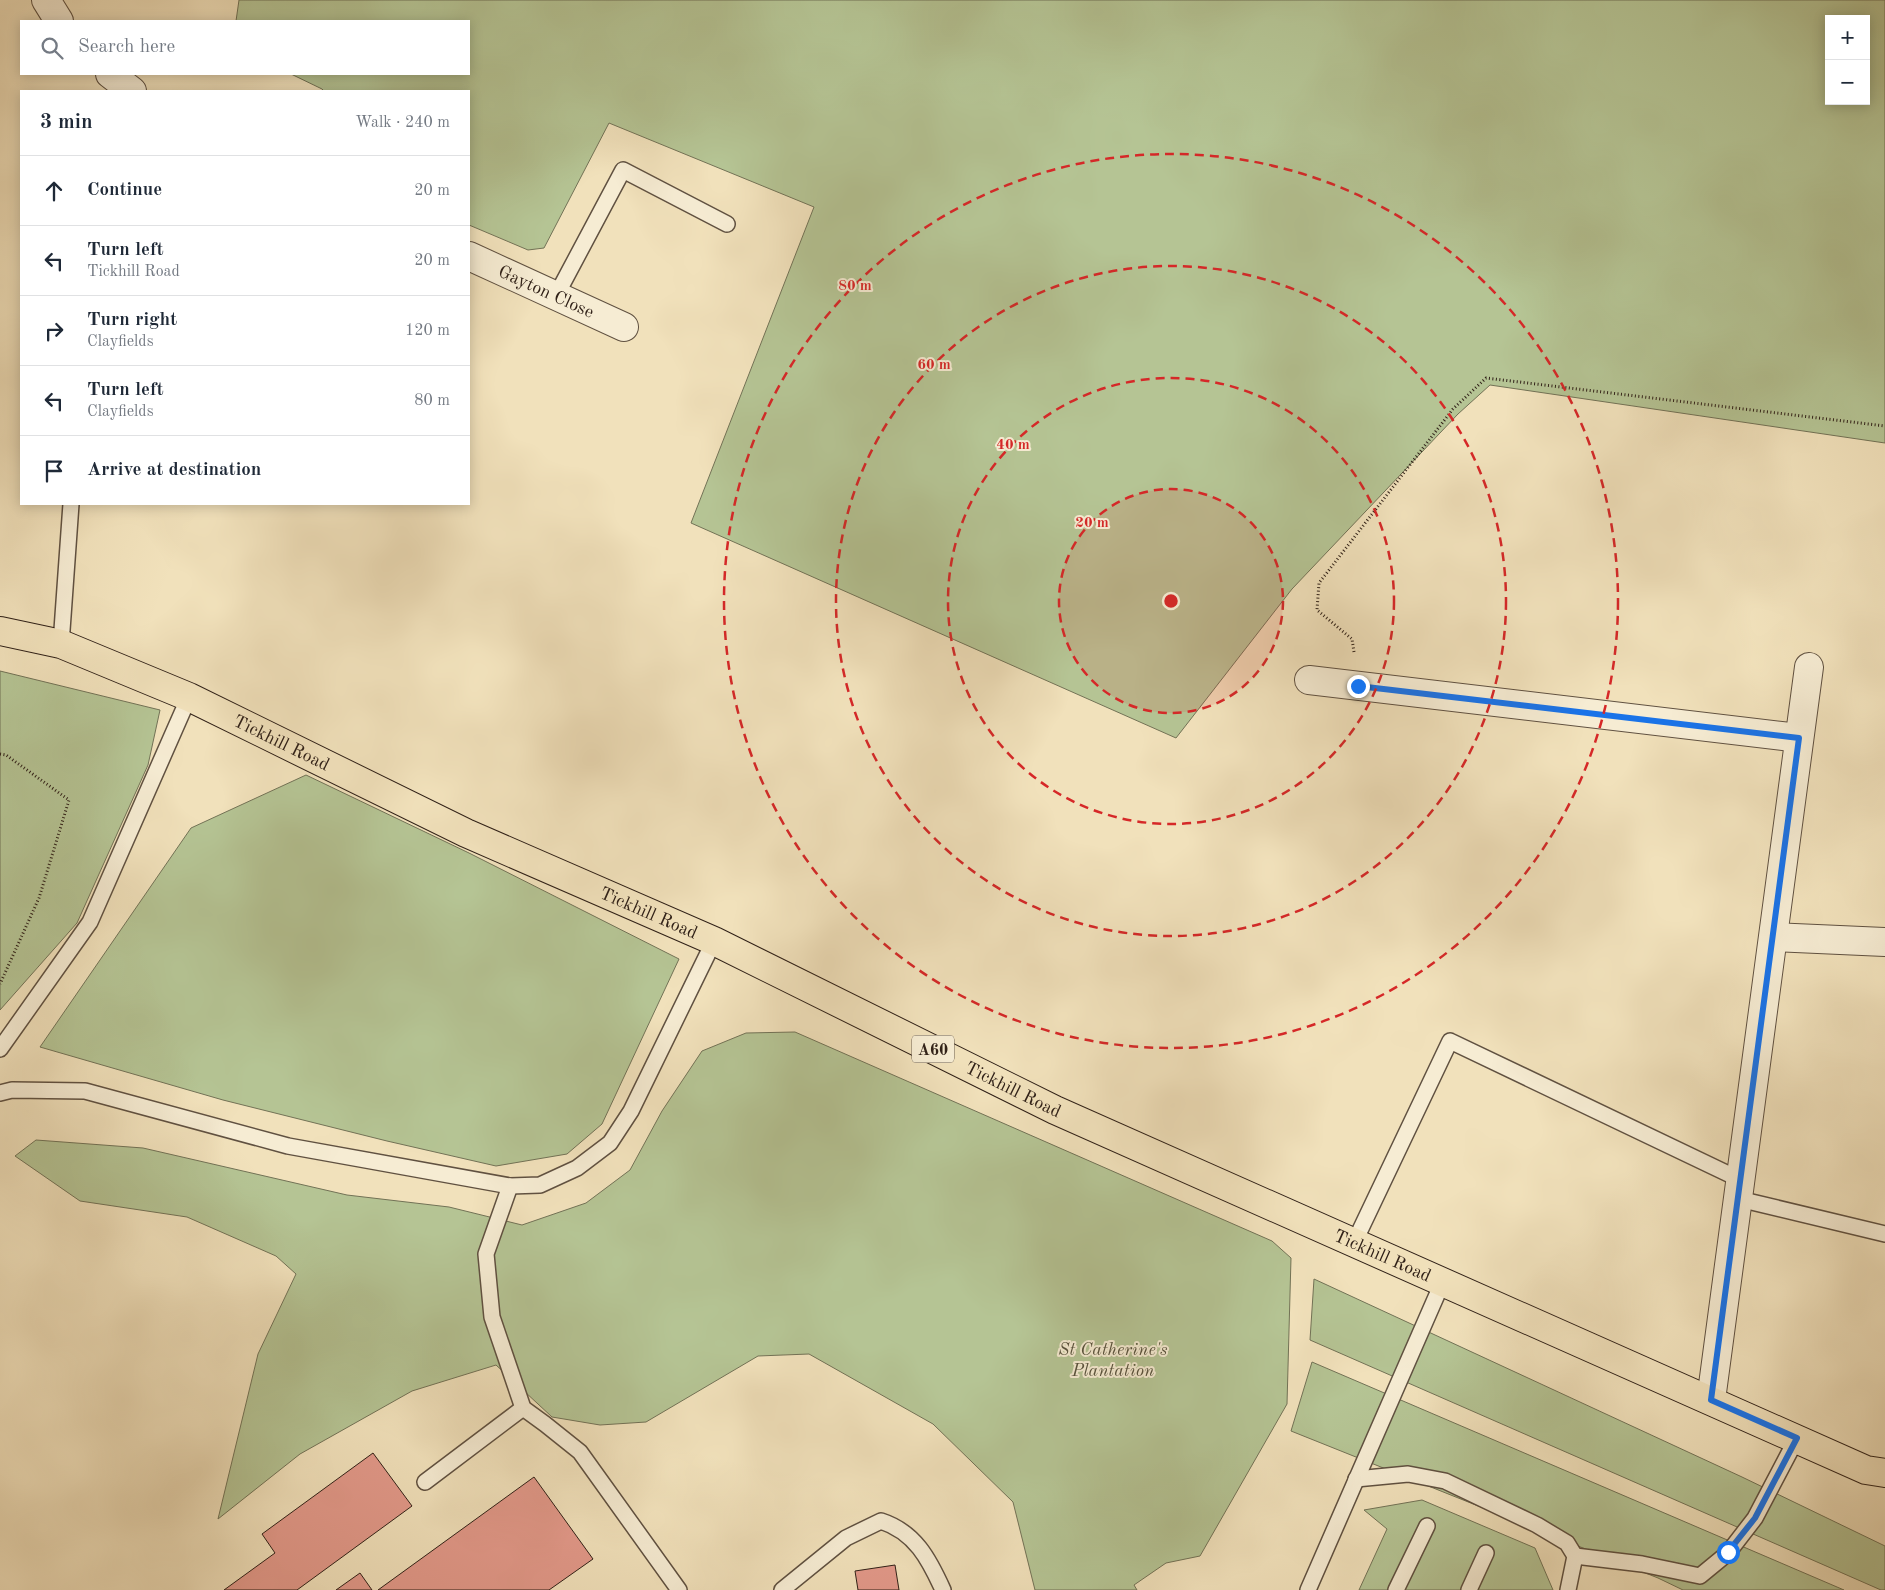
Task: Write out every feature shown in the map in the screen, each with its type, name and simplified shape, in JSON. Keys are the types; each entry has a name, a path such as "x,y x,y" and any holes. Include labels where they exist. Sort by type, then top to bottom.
{"main road":[{"name":"Tickhill Road","path":"0,631 61,644 188,697 466,833 714,941 1055,1110 1879,1476"}],"street":[{"path":"46,0 58,20"},
{"path":"111,75 131,90"},
{"name":"Gayton Close","path":"470,256 624,327"},
{"path":"1711,1400 1809,667"},
{"path":"1309,680 1799,738"},
{"path":"1774,937 1885,942"}],"lane":[{"path":"556,296 623,170 727,224"},
{"path":"61,644 70,505"},
{"path":"0,1049 90,922 188,697"},
{"path":"0,1093 12,1090 84,1091 288,1146 510,1186 540,1185 577,1168 610,1144 631,1111 714,941"},
{"path":"1354,1243 1450,1041 1740,1189 1885,1234"},
{"path":"510,1186 486,1254 492,1317 523,1408 580,1452 679,1590"},
{"path":"1308,1590 1443,1281"},
{"path":"425,1482 523,1408"},
{"path":"1575,1556 1642,1564 1700,1576 1728,1552 1755,1518 1797,1438"},
{"path":"1356,1479 1408,1474 1445,1481 1537,1525 1567,1543 1575,1556 1568,1590"},
{"path":"782,1590 846,1538 881,1521 895,1525 913,1538 932,1566 943,1590"},
{"path":"1396,1590 1427,1526"},
{"path":"1469,1590 1486,1553"}],"path":[{"path":"1358,686 1352,639 1318,610 1319,583 1453,409 1486,378 1885,426"},
{"path":"0,754 6,755 69,800 39,898 0,984"}],"green space":[{"path":"239,0 1885,0 1885,443 1490,385 1458,414 1292,589 1176,738 691,523 814,207 609,123 544,248 528,250 470,225 470,90 323,90 293,75 470,75 470,20 236,20"},
{"path":"0,671 160,710 148,765 77,923 0,1010"},
{"path":"306,775 469,853 679,959 602,1124 567,1154 496,1166 223,1100 40,1047 191,828"},
{"name":"St Catherine's Plantation","path":"795,1032 1272,1241 1291,1258 1287,1404 1200,1556 1166,1563 1134,1585 1137,1590 1035,1590 1013,1502 933,1424 809,1354 758,1356 646,1422 600,1425 552,1417 496,1365 412,1391 300,1454 218,1519 258,1354 296,1274 276,1256 187,1217 80,1201 15,1156 36,1140 143,1148 347,1195 449,1207 522,1225 586,1203 630,1170 662,1111 702,1051 746,1033"},
{"path":"1314,1279 1742,1477 1885,1546 1885,1590 1881,1590 1310,1340"},
{"path":"1312,1362 1844,1590 1683,1590 1658,1578 1291,1431"},
{"path":"1422,1500 1535,1548 1553,1590 1359,1590 1387,1529 1364,1510"}],"building":[{"path":"373,1453 412,1506 297,1590 224,1590 275,1553 262,1534"},
{"path":"534,1477 593,1559 549,1590 378,1590"},
{"path":"895,1565 899,1590 858,1590 855,1571"},
{"path":"360,1573 372,1590 336,1590"}],"route":[{"path":"1358,686 1799,738 1711,1400 1797,1438 1755,1518 1728,1552"}]}
